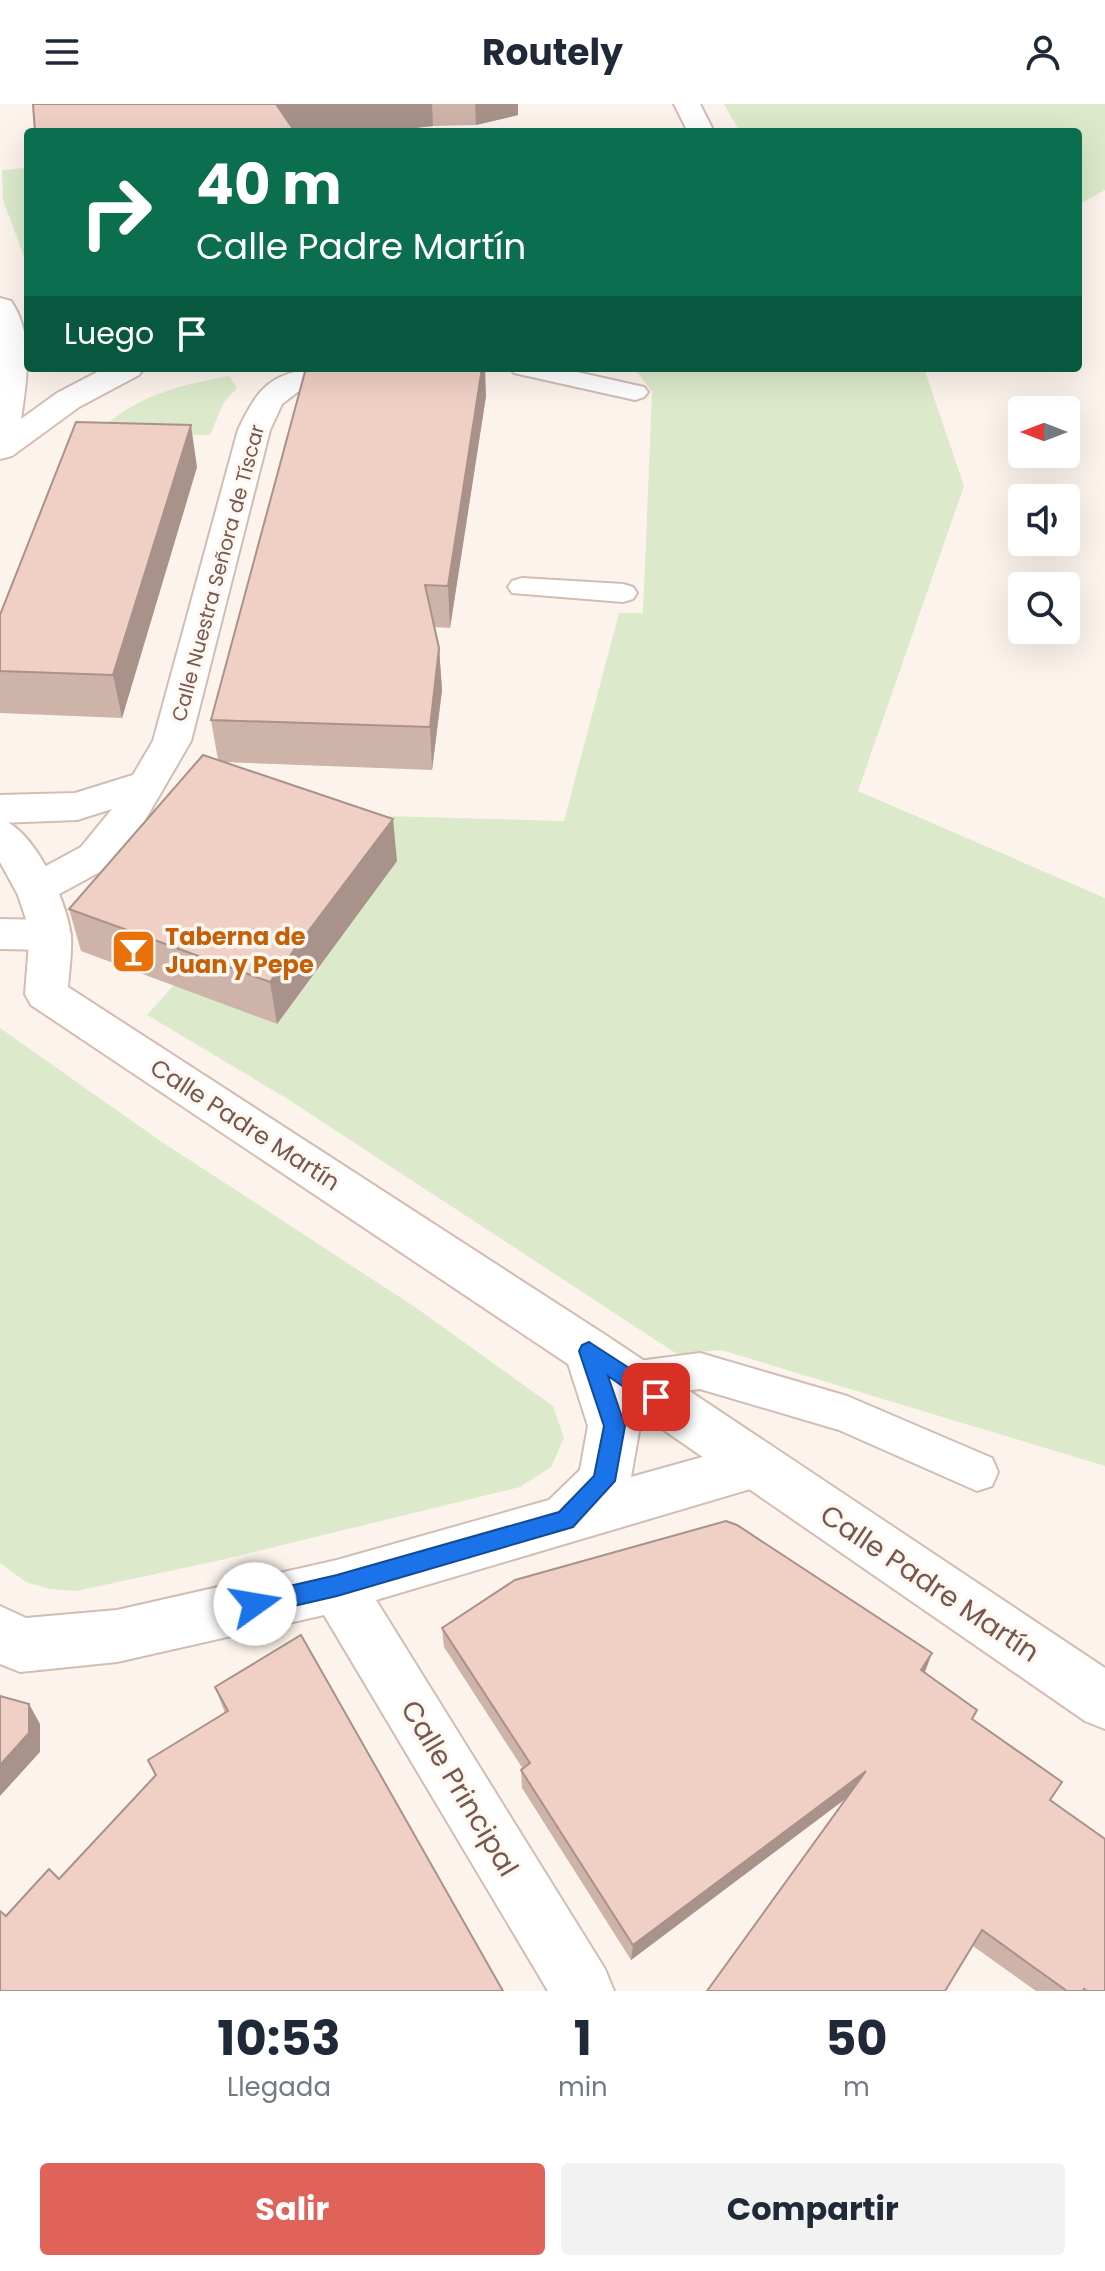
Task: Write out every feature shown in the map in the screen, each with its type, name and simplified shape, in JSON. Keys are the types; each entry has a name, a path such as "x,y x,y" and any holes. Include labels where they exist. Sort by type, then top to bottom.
{"street":[{"path":"687,104 699,128"},
{"path":"0,307 13,348 0,448"},
{"path":"3,408 115,372"},
{"path":"0,448 68,400 120,372"},
{"name":"Calle Nuestra Señora de Tíscar","path":"36,889 95,857 123,824 143,785 172,741 254,430 269,399 294,380 367,372"},
{"path":"0,809 77,806 143,785"},
{"name":"Calle Padre Martín","path":"0,833 14,849 36,889 50,935 46,994 589,1351 1105,1701"},
{"path":"0,934 50,935"},
{"path":"565,1520 604,1481 614,1426 589,1351"},
{"path":"0,1632 20,1645 117,1636 337,1586 756,1465"},
{"name":"Calle Principal","path":"337,1586 583,1991"}],"lane":[{"path":"542,372 635,392"},
{"path":"522,587 623,593"},
{"path":"631,1380 700,1371 847,1414 977,1472"}],"green space":[{"path":"724,104 1105,104 1105,190 1082,203 1082,128 738,128"},
{"path":"24,168 24,256 3,200 2,170"},
{"path":"636,372 925,372 964,486 858,791 1105,898 1105,1466 721,1350 677,1354 286,1098 147,1015 174,985 277,1024 396,861 317,814 564,821 619,613 643,613 652,392"},
{"path":"229,376 237,388 224,402 210,435 97,433 126,410 158,394"},
{"path":"0,1028 159,1140 415,1307 553,1406 564,1438 551,1467 520,1487 221,1560 76,1591 50,1589 26,1582 0,1563"}],"building":[{"path":"33,104 276,104 292,128 35,128"},
{"path":"305,372 481,372 448,586 425,585 439,648 430,727 211,720"},
{"path":"76,422 191,425 113,675 0,671 0,615"},
{"path":"203,755 393,819 270,982 69,909"},
{"path":"726,1521 737,1525 932,1653 921,1670 977,1710 972,1719 1062,1782 1050,1800 1105,1839 1105,1991 1067,1991 982,1930 945,1991 707,1991 866,1771 633,1945 521,1770 530,1763 442,1628 515,1580"},
{"path":"301,1635 503,1991 0,1991 0,1911 6,1916 49,1869 59,1879 156,1775 148,1760 228,1711 215,1687"},
{"path":"0,1696 29,1704 29,1733 0,1765"}],"place":[{"name":"Taberna de Juan y Pepe","path":"134,951"}],"route":[{"path":"255,1604 337,1586 565,1520 604,1481 614,1426 589,1351 656,1397"}]}
